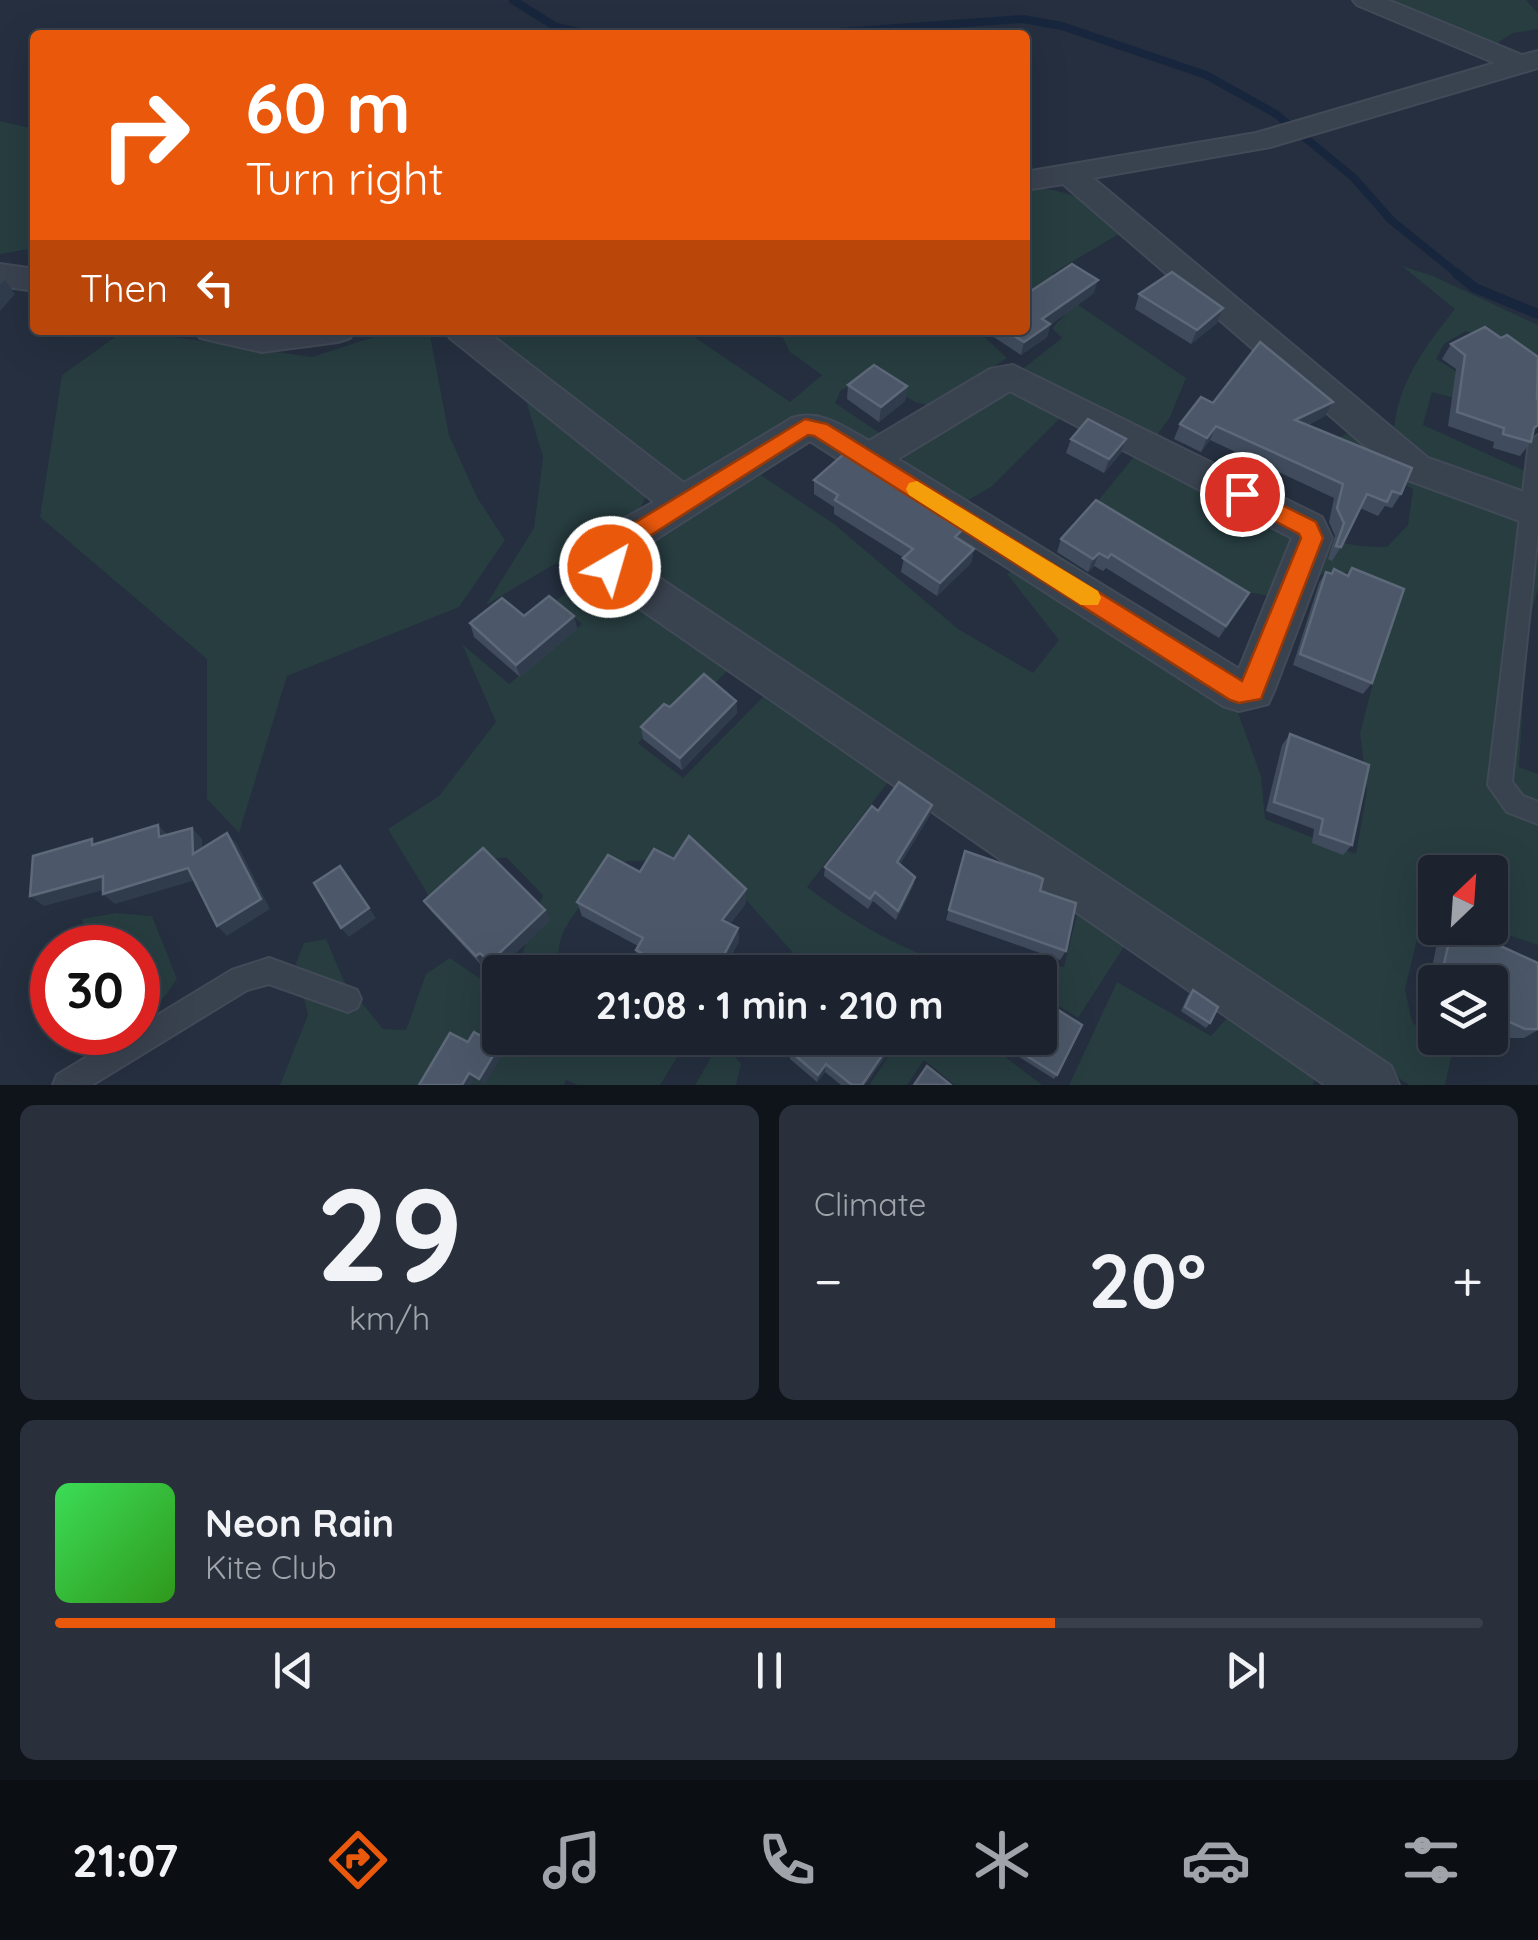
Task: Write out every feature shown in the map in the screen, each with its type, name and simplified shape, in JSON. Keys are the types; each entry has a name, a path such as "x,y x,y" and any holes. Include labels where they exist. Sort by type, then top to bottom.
{"street":[{"path":"1366,0 1528,61"},
{"path":"1030,180 1272,138 1528,61"},
{"path":"1070,174 1415,468 1528,509"},
{"path":"0,275 30,279"},
{"path":"237,335 262,340 300,335"},
{"path":"468,335 682,503"},
{"path":"870,459 1003,378 1013,378 1308,528 1312,538 1252,691 1239,692 820,429 805,427 612,548 610,567 1372,1085"}],"lane":[{"path":"1538,442 1528,509 1530,582 1500,785 1515,804 1538,813"},
{"path":"68,1085 241,979 269,971 348,999"}],"green space":[{"path":"1376,0 1526,0 1538,13 1538,29 1513,33 1491,47"},
{"path":"0,121 30,128 30,249 0,254"},
{"path":"1030,188 1062,192 1083,200 1124,231 1053,273 1049,285 1186,378 1170,417 1157,435 1020,371 1062,338 1052,328 1064,316 1030,293"},
{"path":"1402,266 1433,276 1538,325 1538,362 1466,331 1444,344 1436,359 1472,381 1501,411 1432,392 1423,425 1538,477 1538,588 1527,630 1519,767 1538,774 1538,945 1508,935 1508,855 1418,855 1418,936 1405,989 1412,1022 1418,1027 1418,1055 1452,1055 1445,1085 1409,1085 627,559 634,544 753,470 834,524 958,629 1033,673 1059,640 1007,574 1016,568 1237,710 1261,776 1265,819 1356,854 1367,790 1360,733 1396,596 1353,572 1323,574 1275,597 1246,592 1092,508 1137,453 1290,528 1355,545 1387,547 1408,525 1413,489 1331,442 1353,430 1394,433 1407,382 1423,351 1455,309"},
{"path":"118,335 160,335 312,357 380,335 430,335 449,435 478,499 505,540 459,607 287,676 239,833 207,799 207,659 40,517 62,375"},
{"path":"489,335 691,335 790,402 822,375 790,352 782,335 982,335 1007,358 931,406 915,402 874,376 841,390 835,403 884,436 867,444 817,416 804,414 688,482 671,482"},
{"path":"999,389 1015,391 1062,416 991,487 963,503 907,468 902,452"},
{"path":"526,400 646,496 639,511 599,536 597,566 735,663 715,683 700,681 638,743 683,778 773,687 896,772 807,887 888,939 924,955 795,955 704,852 668,860 626,861 577,910 567,925 558,955 522,955 543,895 506,857 473,862 432,901 388,829 439,796 496,722 462,644 509,684 582,624 556,601 575,585 558,562 486,605 534,528 543,457"},
{"path":"1080,902 1129,939 1078,1018 1057,1005 1057,966 1064,967"},
{"path":"116,913 152,916 156,925 83,925 82,919"},
{"path":"160,936 177,979 160,1001"},
{"path":"326,939 344,981 383,1029 406,1030 426,974 450,958 482,980 482,1055 679,1055 660,1085 578,1085 566,1080 564,1085 280,1085 308,1015 296,963 304,943"},
{"path":"1117,982 1211,1036 1227,1018 1315,1078 1313,1085 1069,1085"},
{"path":"713,1055 733,1055 741,1064 736,1085 695,1085"},
{"path":"889,1055 1003,1055 1042,1085 955,1085 924,1060 907,1085 869,1085"}],"building":[{"path":"1072,264 1098,280 1042,319 1050,324 1024,342 1013,335 1030,335 1030,292"},
{"path":"1172,272 1223,308 1197,330 1139,294"},
{"path":"1485,327 1501,338 1507,335 1538,357 1538,425 1531,442 1503,434 1504,428 1457,412 1465,355 1451,344"},
{"path":"1260,342 1333,402 1295,420 1412,468 1401,494 1392,491 1387,502 1367,494 1341,547 1336,546 1344,523 1337,508 1343,484 1216,426 1207,438 1180,424 1201,397 1213,403"},
{"path":"874,365 907,386 881,407 848,385"},
{"path":"1088,419 1126,439 1109,459 1071,439"},
{"path":"845,453 962,530 955,537 974,549 940,583 903,558 913,549 835,500 838,495 814,480"},
{"path":"1096,500 1249,593 1226,626 1111,554 1108,558 1099,553 1093,559 1061,539"},
{"path":"1352,568 1404,589 1372,683 1300,654 1326,572 1332,574 1334,569 1348,576"},
{"path":"549,596 574,616 516,665 470,623 502,598 524,616"},
{"path":"704,674 736,701 680,758 641,727 664,704 670,707"},
{"path":"1290,734 1369,765 1352,845 1320,834 1323,819 1274,802"},
{"path":"899,782 932,805 897,862 915,877 898,911 875,892 870,899 825,867 872,806 878,811"},
{"path":"158,825 159,837 192,828 193,854 227,833 261,899 217,926 188,868 103,894 103,876 30,896 33,856 92,839 92,845"},
{"path":"689,836 746,889 722,920 738,928 724,955 645,955 636,950 643,938 577,902 608,855 640,872 654,849 674,859"},
{"path":"483,848 545,910 497,955 476,956 424,901"},
{"path":"965,851 1037,876 1043,879 1040,891 1076,903 1066,951 949,910"},
{"path":"340,866 369,908 341,928 314,883"},
{"path":"1448,945 1498,945 1538,963 1538,1029 1525,1029 1508,1021 1508,965 1444,965"},
{"path":"1193,990 1218,1007 1210,1023 1185,1007"},
{"path":"1057,1009 1082,1025 1057,1075 1025,1055 1057,1055"},
{"path":"474,1032 482,1036 482,1055 494,1055 479,1079 469,1073 462,1085 419,1085 450,1033 468,1042"},
{"path":"795,1055 882,1055 862,1085 852,1085 826,1064 818,1075"},
{"path":"927,1066 951,1085 914,1085"}],"waterway":[{"path":"513,0 556,27 570,30"},
{"path":"868,30 1023,19 1062,26 1206,75 1276,114 1353,177 1391,220 1459,275"},
{"path":"1456,273 1475,288 1538,314"}],"slow traffic":[{"path":"917,489 1089,598"}],"route":[{"path":"610,567 612,548 805,427 820,429 1239,692 1252,691 1312,538 1308,528 1242,494"}]}
